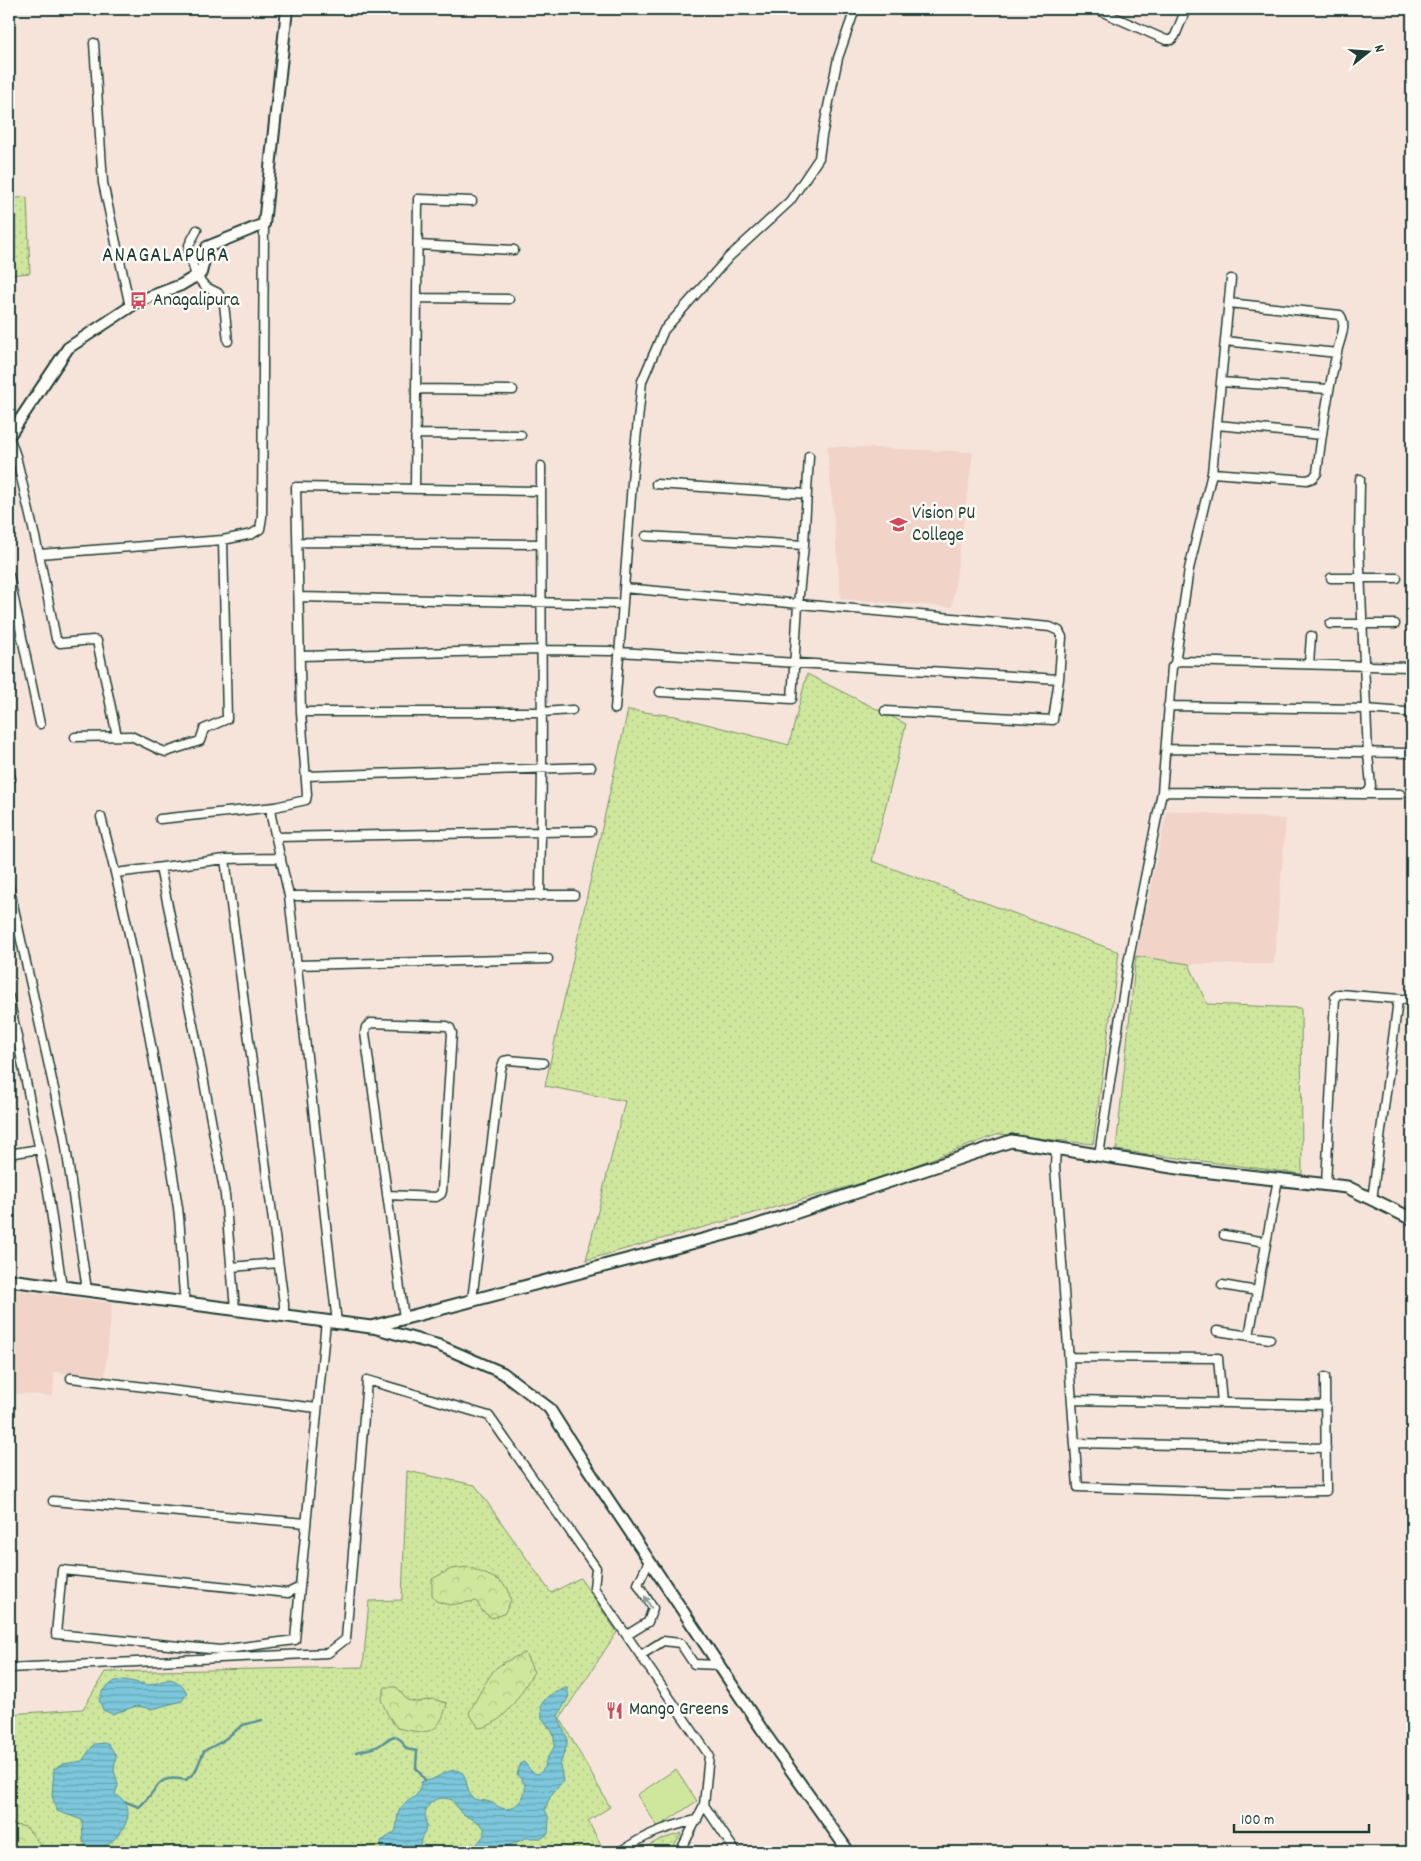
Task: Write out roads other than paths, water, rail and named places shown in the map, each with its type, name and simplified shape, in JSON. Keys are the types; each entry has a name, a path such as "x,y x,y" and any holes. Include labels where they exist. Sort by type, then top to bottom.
{"main road":[{"path":"9,1280 371,1327 752,1227 1011,1141 1184,1169 1347,1187 1412,1219"}],"street":[{"path":"39,554 223,540 252,534 260,529 262,518 264,224 287,9"},
{"path":"615,709 615,651 623,604 642,381 664,330 729,257 790,201 820,158 822,136 838,58 855,9"},
{"path":"1096,9 1166,40 1171,40 1175,36 1186,9"},
{"path":"94,42 103,183 130,307"},
{"path":"415,489 418,199 472,201"},
{"path":"117,736 97,641 60,643 56,639 39,554 16,456 9,436 68,348 139,301 181,285 201,273 207,247 264,224"},
{"path":"197,230 189,245 189,253 196,276 206,287 218,293 224,304 228,341"},
{"path":"418,246 514,250"},
{"path":"1099,1155 1128,963 1162,792 1172,667 1175,663 1190,569 1212,473 1231,279"},
{"path":"417,298 509,299"},
{"path":"1212,473 1307,480 1314,478 1317,474 1328,389 1343,330 1343,319 1340,315 1229,303"},
{"path":"1225,341 1337,353"},
{"path":"1221,382 1328,389"},
{"path":"416,389 513,390"},
{"path":"9,421 20,419"},
{"path":"1217,425 1322,435"},
{"path":"416,434 521,435"},
{"path":"660,692 792,699 809,456"},
{"path":"540,896 542,769 541,466"},
{"path":"1360,479 1360,578 1371,786 1365,794"},
{"path":"656,484 807,494"},
{"path":"160,820 275,806 306,800 301,712 296,487 540,491"},
{"path":"646,536 804,545"},
{"path":"76,736 135,736 166,752 200,741 204,729 227,719 223,540"},
{"path":"298,542 541,544"},
{"path":"9,575 40,724"},
{"path":"1331,578 1397,578"},
{"path":"624,588 1050,627 1059,631 1062,637 1059,679 1053,720 885,711"},
{"path":"299,597 623,604"},
{"path":"1330,624 1395,624"},
{"path":"1309,664 1311,636"},
{"path":"300,656 541,650 615,651 1059,679"},
{"path":"1175,663 1179,661 1365,665 1409,668"},
{"path":"1168,706 1366,709 1405,712"},
{"path":"301,712 542,712 572,710"},
{"path":"1166,749 1368,754 1409,753"},
{"path":"306,776 591,767"},
{"path":"9,770 11,779 9,783"},
{"path":"1162,792 1400,794"},
{"path":"275,806 271,816 289,896 332,1322 317,1408 295,1640 220,1650 56,1634 62,1570 288,1593 300,1587"},
{"path":"101,816 116,873 147,1024 178,1211 185,1303"},
{"path":"276,837 591,831"},
{"path":"116,873 225,859 281,858"},
{"path":"225,859 284,1315"},
{"path":"160,868 196,1039 225,1195 235,1309"},
{"path":"9,886 64,1134 87,1290"},
{"path":"289,896 574,895"},
{"path":"296,965 548,959"},
{"path":"1326,1184 1335,997 1339,994 1412,1000"},
{"path":"9,997 48,1191 62,1287"},
{"path":"1372,1200 1398,1000"},
{"path":"387,1195 436,1197 441,1194 452,1033 447,1026 371,1023 366,1027 365,1033 387,1195 404,1318"},
{"path":"472,1300 501,1069 504,1061 509,1060 543,1063"},
{"path":"9,1154 39,1148"},
{"path":"1056,1148 1055,1166 1078,1487 1234,1492 1326,1491 1325,1377"},
{"path":"1248,1336 1278,1179"},
{"path":"1224,1235 1266,1242"},
{"path":"231,1267 278,1263"},
{"path":"1222,1284 1257,1291"},
{"path":"371,1327 438,1345 503,1373 549,1408 761,1728 849,1852"},
{"path":"1217,1332 1270,1339"},
{"path":"1070,1357 1218,1358 1222,1403"},
{"path":"71,1378 317,1408"},
{"path":"9,1668 328,1653 346,1639 367,1380 489,1416 596,1568 594,1588 709,1755 704,1805 680,1852"},
{"path":"1073,1400 1326,1406"},
{"path":"1076,1443 1326,1448"},
{"path":"52,1501 306,1523"},
{"path":"627,1635 648,1622 653,1608 638,1584 649,1561"},
{"path":"641,1655 663,1641 680,1643 694,1664 719,1665"},
{"path":"704,1805 736,1852"},
{"path":"621,1852 631,1844 666,1827 697,1820"}],"water":[{"path":"170,1679 181,1684 186,1691 187,1694 182,1701 152,1709 137,1706 112,1714 103,1710 99,1700 103,1690 115,1681 125,1680 149,1685"},
{"path":"567,1688 569,1696 558,1716 567,1738 567,1744 560,1765 563,1781 551,1795 545,1809 549,1819 548,1834 542,1838 525,1838 508,1846 505,1852 457,1852 475,1847 484,1835 484,1828 461,1813 452,1800 443,1798 434,1800 426,1810 425,1831 420,1842 421,1850 425,1852 381,1852 381,1841 395,1832 400,1809 416,1796 421,1782 432,1780 447,1772 456,1770 464,1775 468,1791 474,1799 488,1801 505,1809 509,1809 517,1804 525,1792 524,1783 517,1774 521,1763 524,1762 536,1774 540,1773 545,1767 546,1760 555,1744 553,1733 542,1718 541,1705 548,1696"},
{"path":"108,1743 116,1756 114,1770 118,1785 115,1794 126,1804 127,1819 124,1827 112,1841 104,1846 89,1850 83,1841 82,1820 57,1811 52,1796 54,1769 63,1764 82,1761 94,1744"}],"waterway":[{"path":"126,1802 139,1807 163,1781 176,1778 186,1780 195,1772 204,1751 221,1742 243,1725 262,1720"},
{"path":"356,1752 380,1745 394,1736 401,1740 406,1749 417,1751 416,1768 425,1780"}],"place":[{"name":"Anagalipura","path":"139,301"},
{"name":"Vision PU College","path":"898,525"},
{"name":"Mango Greens","path":"615,1710"}],"district":[{"name":"ANAGALAPURA","path":"166,257"}]}
